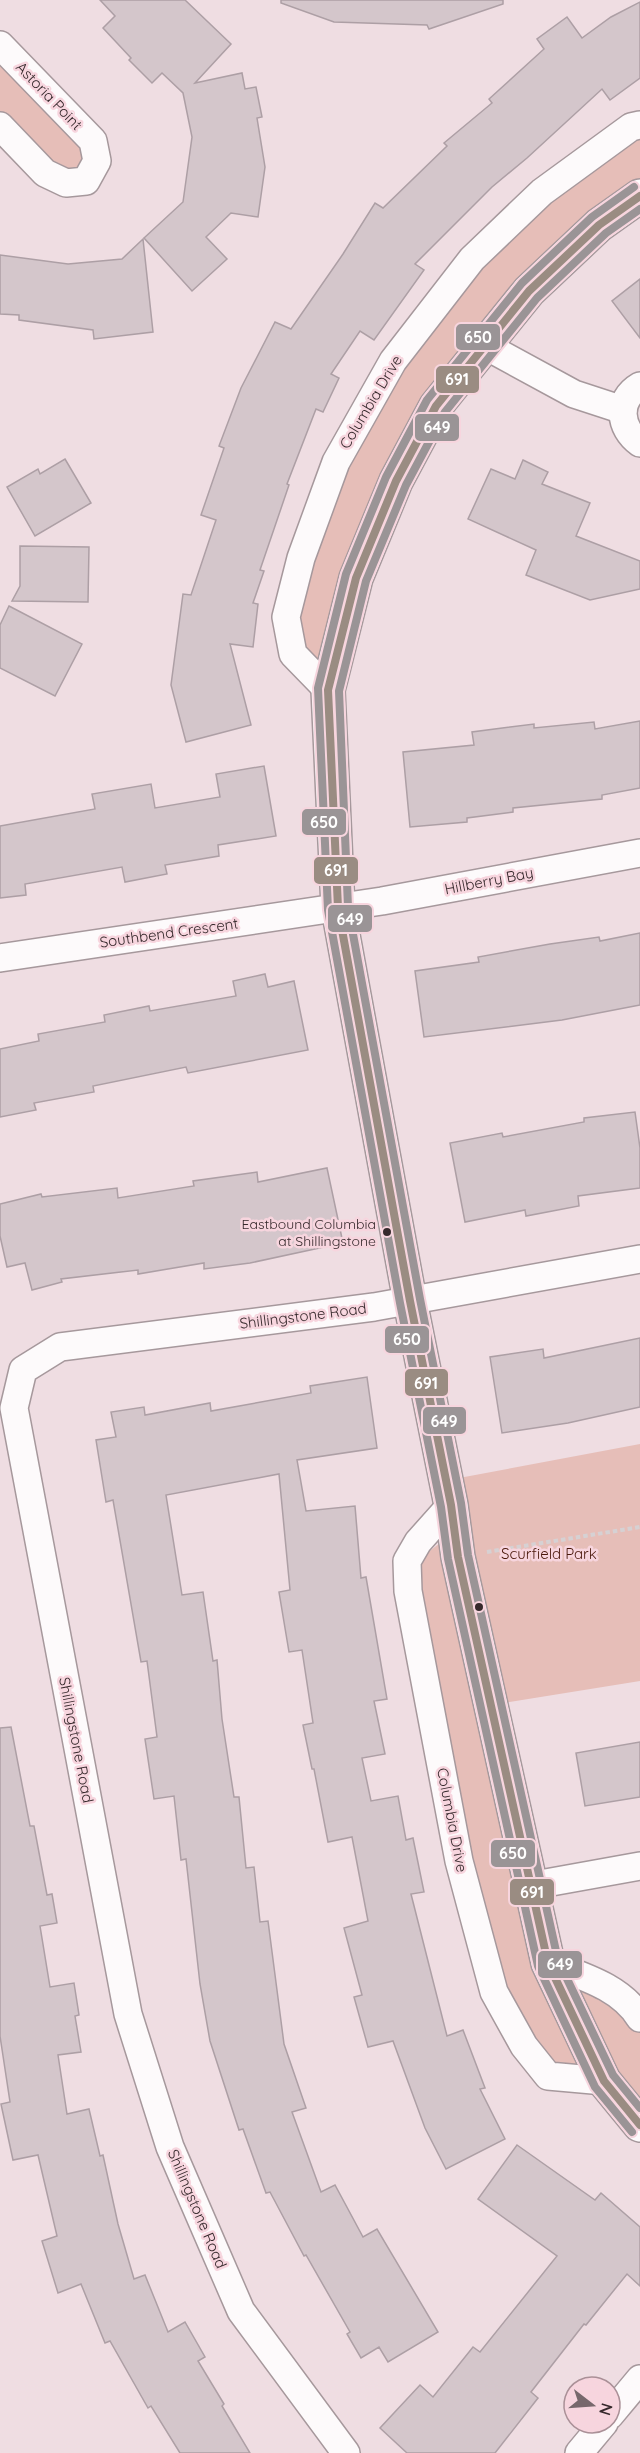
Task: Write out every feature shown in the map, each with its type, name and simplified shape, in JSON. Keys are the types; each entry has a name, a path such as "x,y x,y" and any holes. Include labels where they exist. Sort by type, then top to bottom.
{"street":[{"name":"Astoria Point","path":"0,45 93,141 97,161 86,181 66,183 45,173 0,126"},
{"name":"Columbia Drive","path":"328,690 293,654 286,617 302,558 336,462 393,362 472,259 542,192 631,127 640,125"},
{"path":"640,196 599,225 537,284 484,345 436,406 396,482 356,578 328,690 338,908 410,1301 451,1505 458,1557 529,1886 548,1963 604,2081 640,2125"},
{"path":"484,345 574,394 623,410"},
{"path":"640,386 633,390 626,399 623,410 626,428 640,443"},
{"name":"Hillberry Bay","path":"338,908 640,853"},
{"name":"Southbend Crescent","path":"0,958 338,908"},
{"path":"410,1301 640,1259"},
{"name":"Shillingstone Road","path":"346,2453 241,2311 170,2147 128,2014 14,1408 23,1370 60,1347 410,1301"},
{"name":"Columbia Drive","path":"451,1505 418,1542 407,1561 408,1591 465,1882 494,1992 524,2046 548,2076 604,2081"},
{"path":"529,1886 640,1866"},
{"path":"548,1963 605,1985 635,2010 640,2018"},
{"path":"622,2401 640,2379"},
{"path":"579,2453 594,2435"}],"path":[{"path":"458,1557 640,1527"}],"green space":[{"path":"0,45 97,161 66,183 0,126"},
{"path":"640,125 640,196 436,406 328,690 293,654 301,558 336,462 472,259"},
{"name":"Scurfield Park","path":"640,1444 640,1681 485,1706 543,1969 640,2018 640,2125 604,2081 548,2082 491,1978 400,1574 453,1533 443,1481"}],"building":[{"path":"100,0 185,0 231,44 195,83 242,73 245,89 256,87 262,117 257,118 265,167 258,217 231,213 206,237 227,259 192,291 144,238 183,202 192,137 183,93 162,73 152,83 129,60 131,58 103,28 115,16"},
{"path":"281,0 503,0 503,4 429,29 427,25 334,22 281,3"},
{"path":"640,2 640,78 610,100 602,89 492,187 415,264 424,270 374,340 360,331 331,374 339,378 323,412 316,409 287,484 289,485 260,570 264,571 253,603 258,604 253,647 230,644 251,725 186,742 171,685 183,594 191,595 216,520 201,515 224,448 219,446 241,388 275,322 291,329 375,203 383,208 447,146 444,143 492,103 489,99 544,49 537,39 567,17 582,38 611,17"},
{"path":"143,239 153,332 94,339 93,330 19,320 19,315 0,314 0,255 68,264 122,259"},
{"path":"640,279 640,338 612,301"},
{"path":"65,459 91,503 35,536 7,487 38,469 40,474"},
{"path":"523,460 548,472 542,484 590,503 576,536 640,561 640,589 590,600 526,575 536,550 468,519 491,469 515,479"},
{"path":"20,546 89,547 88,602 12,601 20,586"},
{"path":"9,606 82,644 55,696 0,668 0,625"},
{"path":"640,721 640,788 602,795 602,799 513,808 513,812 467,818 467,822 410,827 403,752 474,745 472,732 534,724 534,728 594,722 595,729"},
{"path":"264,766 276,836 218,845 219,856 165,865 167,874 125,882 122,867 25,884 26,895 0,898 0,826 95,809 92,794 151,784 155,808 220,797 216,774"},
{"path":"640,933 640,1005 562,1020 424,1037 415,971 479,962 478,957 550,944 599,937 600,941"},
{"path":"265,974 268,987 294,981 308,1050 188,1073 186,1067 93,1086 94,1092 34,1103 36,1110 0,1117 0,1049 39,1041 38,1034 105,1022 104,1015 149,1006 150,1011 236,996 233,981"},
{"path":"635,1112 640,1148 640,1188 578,1196 579,1206 526,1216 525,1210 465,1222 450,1143 502,1133 503,1137 584,1122 584,1118"},
{"path":"327,1168 343,1243 250,1263 204,1269 204,1263 138,1274 138,1270 61,1279 62,1282 32,1290 25,1263 7,1267 0,1236 0,1204 41,1194 42,1197 117,1188 118,1198 194,1186 193,1181 257,1172 258,1182"},
{"path":"640,1338 640,1407 568,1423 502,1433 490,1357 543,1349 544,1358"},
{"path":"367,1377 377,1448 297,1460 306,1511 355,1506 361,1578 366,1577 387,1699 374,1701 385,1754 362,1758 371,1801 398,1796 406,1840 413,1838 424,1892 411,1894 447,2036 463,2030 485,2088 480,2089 505,2139 446,2169 425,2128 393,2041 368,2047 354,1997 362,1995 344,1928 368,1921 352,1837 328,1842 303,1725 313,1723 302,1650 289,1652 279,1592 290,1590 279,1474 166,1495 182,1595 203,1592 213,1661 217,1660 222,1719 234,1797 239,1797 246,1868 254,1867 260,1922 268,1921 284,2044 306,2108 292,2112 321,2192 335,2185 363,2237 377,2229 438,2332 388,2362 379,2347 361,2358 347,2334 350,2332 306,2255 304,2256 270,2192 266,2193 243,2129 239,2130 210,2041 200,1984 186,1859 181,1860 174,1796 154,1799 145,1739 157,1737 147,1661 141,1662 113,1500 106,1502 96,1440 116,1437 111,1412 144,1407 145,1415 210,1403 211,1411 311,1393 310,1386"},
{"path":"11,1727 30,1826 34,1826 47,1895 52,1894 57,1923 40,1926 50,1987 74,1983 79,2015 75,2016 81,2052 58,2055 67,2114 89,2109 134,2279 145,2275 168,2332 185,2322 205,2357 198,2361 250,2453 180,2453 151,2406 148,2408 110,2341 105,2343 81,2284 58,2293 42,2241 57,2236 38,2155 13,2160 1,2104 10,2102 0,2036 0,1728"},
{"path":"640,1742 640,1797 585,1806 576,1753"},
{"path":"517,2145 595,2200 601,2193 640,2227 640,2286 627,2274 586,2325 584,2324 531,2392 538,2398 495,2453 407,2453 380,2428 420,2385 433,2397 473,2347 480,2352 557,2256 478,2199"}],"transit line":[{"name":"650","path":"632,2132 595,2087 538,1966 448,1559 441,1507 400,1303 328,910 318,688 346,574 386,477 427,400 522,283 592,217 634,187"},
{"name":"691","path":"640,196 599,225 529,291 436,406 396,481 356,578 328,690 338,908 410,1301 451,1505 458,1557 548,1963 604,2081 640,2125"},
{"name":"649","path":"640,209 606,233 537,298 445,412 406,485 366,581 339,691 348,907 420,1299 461,1503 468,1555 558,1960 613,2075 640,2108"}],"place":[{"name":"Eastbound Columbia at Shillingstone","path":"387,1232"}]}
